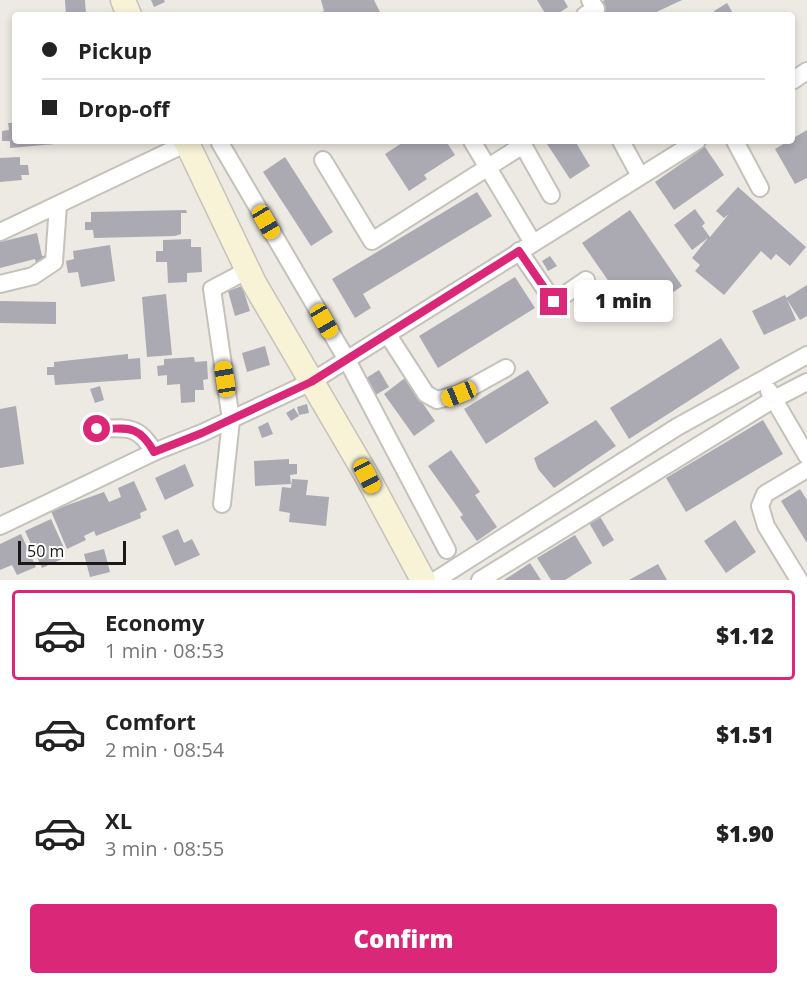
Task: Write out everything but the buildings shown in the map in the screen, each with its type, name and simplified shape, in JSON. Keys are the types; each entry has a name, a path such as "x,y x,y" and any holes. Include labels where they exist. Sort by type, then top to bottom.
{"street":[{"path":"590,0 596,9 590,12"},
{"path":"0,232 182,144"},
{"path":"187,144 248,270 367,476 423,580"},
{"path":"221,144 346,360 447,550"},
{"path":"474,144 488,167 554,302 586,280"},
{"path":"623,144 640,176"},
{"path":"0,526 154,452 231,420 311,382 692,144"},
{"path":"737,144 760,188"},
{"path":"323,160 372,241 523,145 551,195"},
{"path":"0,284 33,276 54,261 58,205"},
{"path":"222,504 231,420 212,289 248,270"},
{"path":"388,335 417,383 426,394 437,400 459,394 506,368"},
{"path":"436,580 677,427 807,355"},
{"path":"761,380 807,456"},
{"path":"480,580 774,399 807,382"},
{"path":"97,429 134,429 146,437 154,452"},
{"path":"799,580 766,525 760,506 765,494 807,469"}],"route":[{"path":"97,429 134,429 146,437 154,452 202,433 311,382 519,251 554,302"}]}
